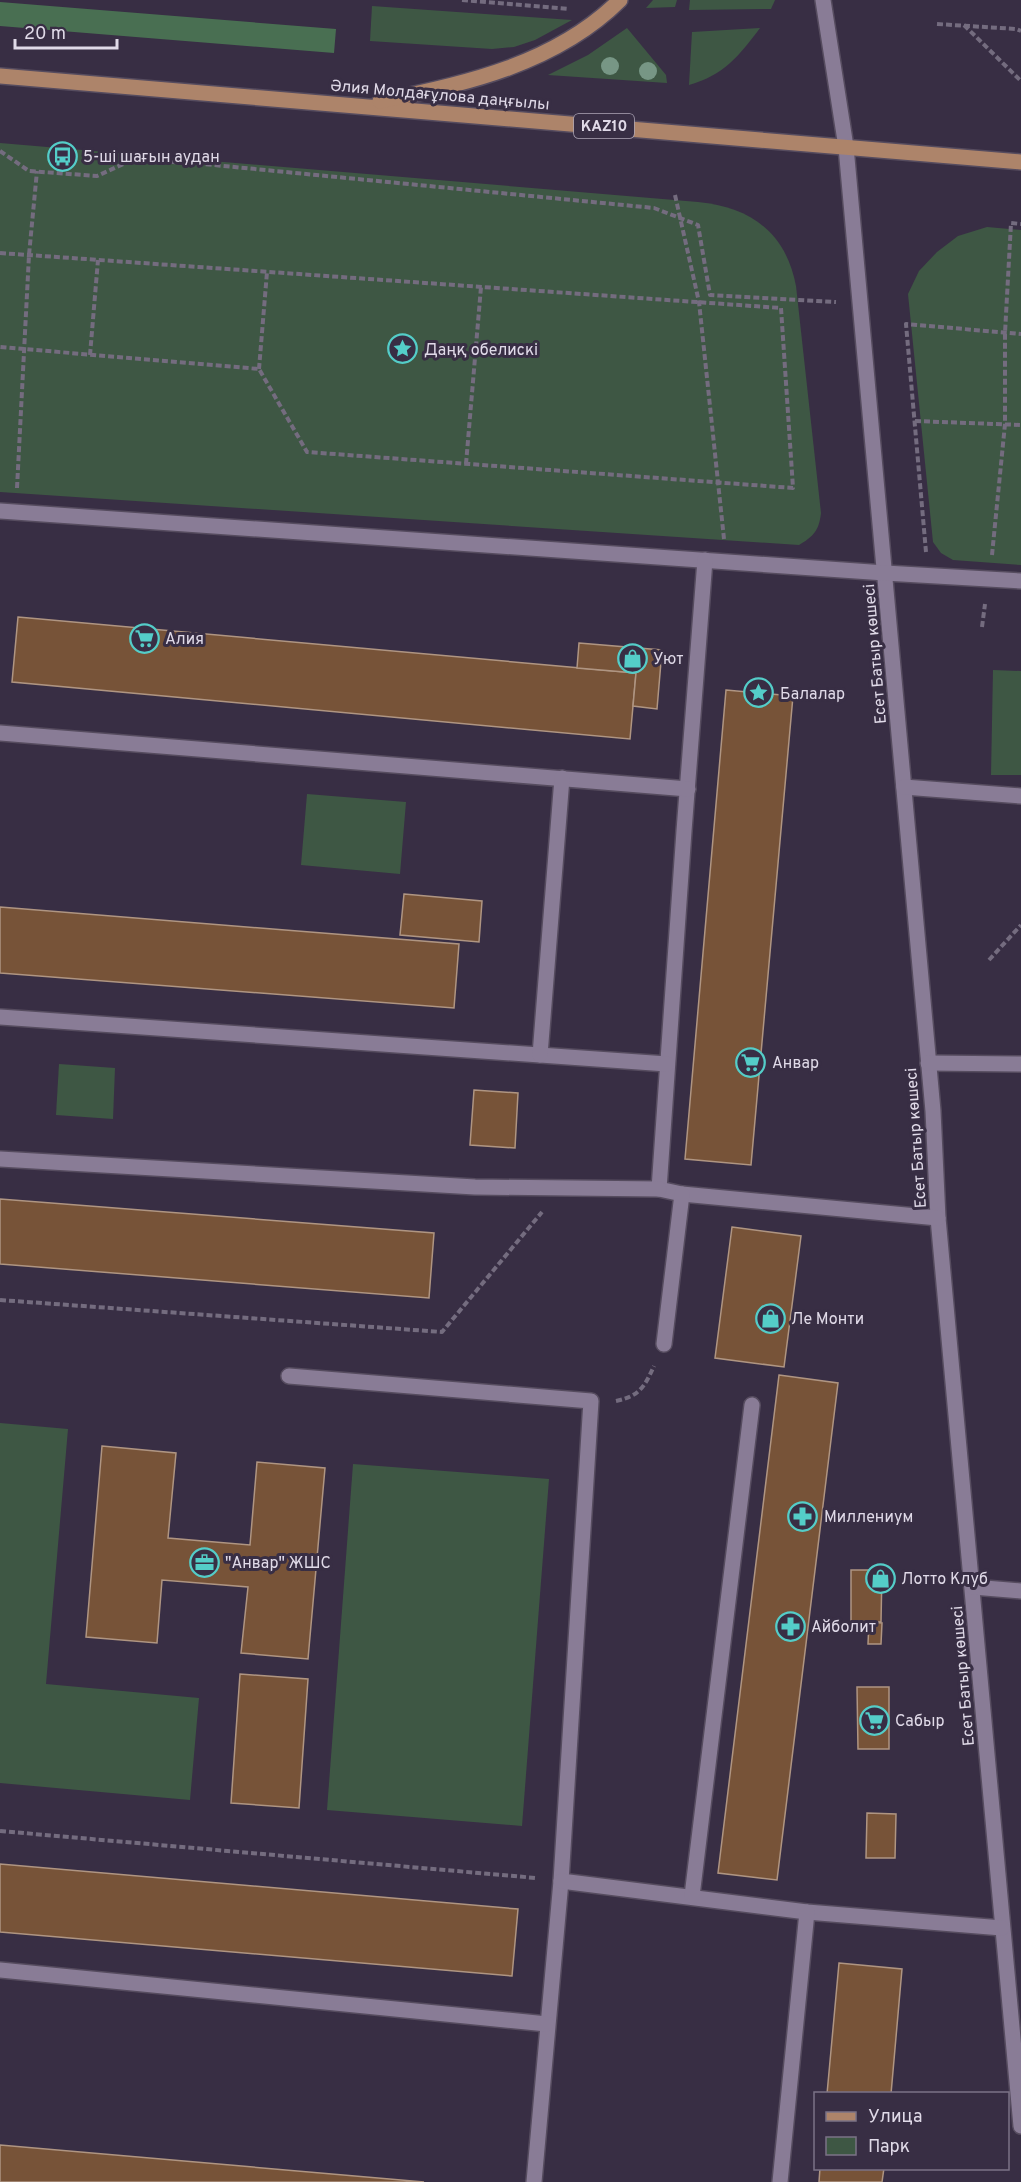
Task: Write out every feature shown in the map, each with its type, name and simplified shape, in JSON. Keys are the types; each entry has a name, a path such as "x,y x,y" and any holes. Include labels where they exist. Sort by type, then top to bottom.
{"main road":[{"path":"361,105 443,89 504,70 584,30 620,0"},
{"name":"Әлия Молдағұлова даңғылы","path":"0,76 1021,162"}],"street":[{"name":"Есет Батыр көшесі","path":"823,0 846,147 861,303 933,1112 938,1218 1002,1928 1018,2070 1021,2126"},
{"path":"8,512 1021,581"},
{"path":"659,1189 705,560"},
{"path":"0,733 688,789"},
{"path":"540,1055 562,778"},
{"path":"904,788 1021,796"},
{"path":"0,1017 667,1064"},
{"path":"928,1063 1021,1064"},
{"path":"0,1158 475,1187 659,1189 682,1194 938,1218"},
{"path":"664,1344 682,1194"},
{"path":"289,1376 591,1401 561,1881 534,2182"},
{"path":"692,1896 752,1405"},
{"path":"973,1587 1021,1591"},
{"path":"561,1881 807,1912 1002,1928"},
{"path":"780,2182 807,1912"},
{"path":"0,1970 547,2024"}],"path":[{"path":"462,0 581,10"},
{"path":"937,24 1016,28 1021,31"},
{"path":"964,25 1021,81"},
{"path":"0,151 29,171 97,176 134,159 654,208 698,225 710,295 861,303"},
{"path":"8,512 25,350 29,255 37,171"},
{"path":"675,195 699,302 726,562"},
{"path":"982,627 1005,423 1005,333 1011,223 1021,224"},
{"path":"0,253 781,308 793,488 308,453 259,369 267,272"},
{"path":"90,355 98,260"},
{"path":"466,464 481,287"},
{"path":"928,576 906,324 1021,334"},
{"path":"0,347 259,369"},
{"path":"915,421 1021,425"},
{"path":"988,960 1021,925"},
{"path":"0,1300 442,1332 562,1188"},
{"path":"591,1401 612,1402 631,1398 645,1386 664,1344"},
{"path":"0,1831 561,1881"}],"green space":[{"path":"653,0 677,0 675,7 646,8"},
{"path":"690,0 775,0 771,9 689,10"},
{"path":"0,2 336,29 334,53 0,26"},
{"path":"372,6 572,20 535,40 514,47 492,49 370,41"},
{"path":"627,28 666,75 667,83 548,75 588,55"},
{"path":"760,28 730,63 712,76 689,85 692,32"},
{"path":"0,143 698,202 717,205 750,217 775,237 791,267 796,286 821,513 819,524 812,535 799,545 0,492"},
{"path":"987,227 1021,230 1021,565 953,560 941,553 933,542 908,294 919,271 937,252 958,236"},
{"path":"993,670 1021,671 1021,775 991,775"},
{"path":"307,794 406,802 400,874 301,865"},
{"path":"59,1064 115,1068 113,1119 56,1115"},
{"path":"0,1423 68,1429 46,1684 199,1698 190,1800 0,1783"},
{"path":"353,1464 549,1479 522,1826 327,1810"}],"building":[{"path":"18,617 636,673 630,739 12,682"},
{"path":"579,643 662,650 657,709 633,706 636,673 577,668"},
{"path":"726,690 793,696 751,1165 685,1159"},
{"path":"404,894 482,901 479,942 400,935"},
{"path":"0,907 459,944 454,1008 0,973"},
{"path":"474,1090 518,1093 515,1148 470,1145"},
{"path":"0,1199 434,1233 429,1298 0,1264"},
{"path":"732,1227 801,1236 784,1367 715,1358"},
{"path":"779,1375 838,1383 777,1880 718,1873"},
{"name":"\"Анвар\" ЖШС","path":"102,1446 176,1453 168,1538 250,1545 257,1462 325,1468 308,1659 241,1653 248,1587 162,1580 157,1643 86,1637"},
{"path":"851,1570 882,1570 881,1622 851,1621"},
{"path":"869,1622 882,1623 881,1644 868,1644"},
{"path":"240,1674 308,1679 299,1808 231,1803"},
{"path":"857,1687 889,1687 889,1749 858,1749"},
{"path":"867,1813 896,1814 895,1858 866,1858"},
{"path":"0,1864 518,1909 512,1976 0,1932"},
{"path":"839,1963 902,1969 891,2092 827,2092"},
{"path":"0,2145 424,2182 0,2182"},
{"path":"820,2170 884,2170 882,2182 819,2182"}],"place":[{"name":"5-ші шағын аудан","path":"62,156"},
{"name":"Даңқ обелискі","path":"403,349"},
{"name":"Алия","path":"144,638"},
{"name":"Уют","path":"632,658"},
{"name":"Балалар","path":"759,693"},
{"name":"Анвар","path":"751,1062"},
{"name":"Ле Монти","path":"770,1318"},
{"name":"Миллениум","path":"803,1516"},
{"name":"\"Анвар\" ЖШС","path":"204,1562"},
{"name":"Лотто Клуб","path":"880,1578"},
{"name":"Айболит","path":"790,1626"},
{"name":"Сабыр","path":"874,1720"}]}
